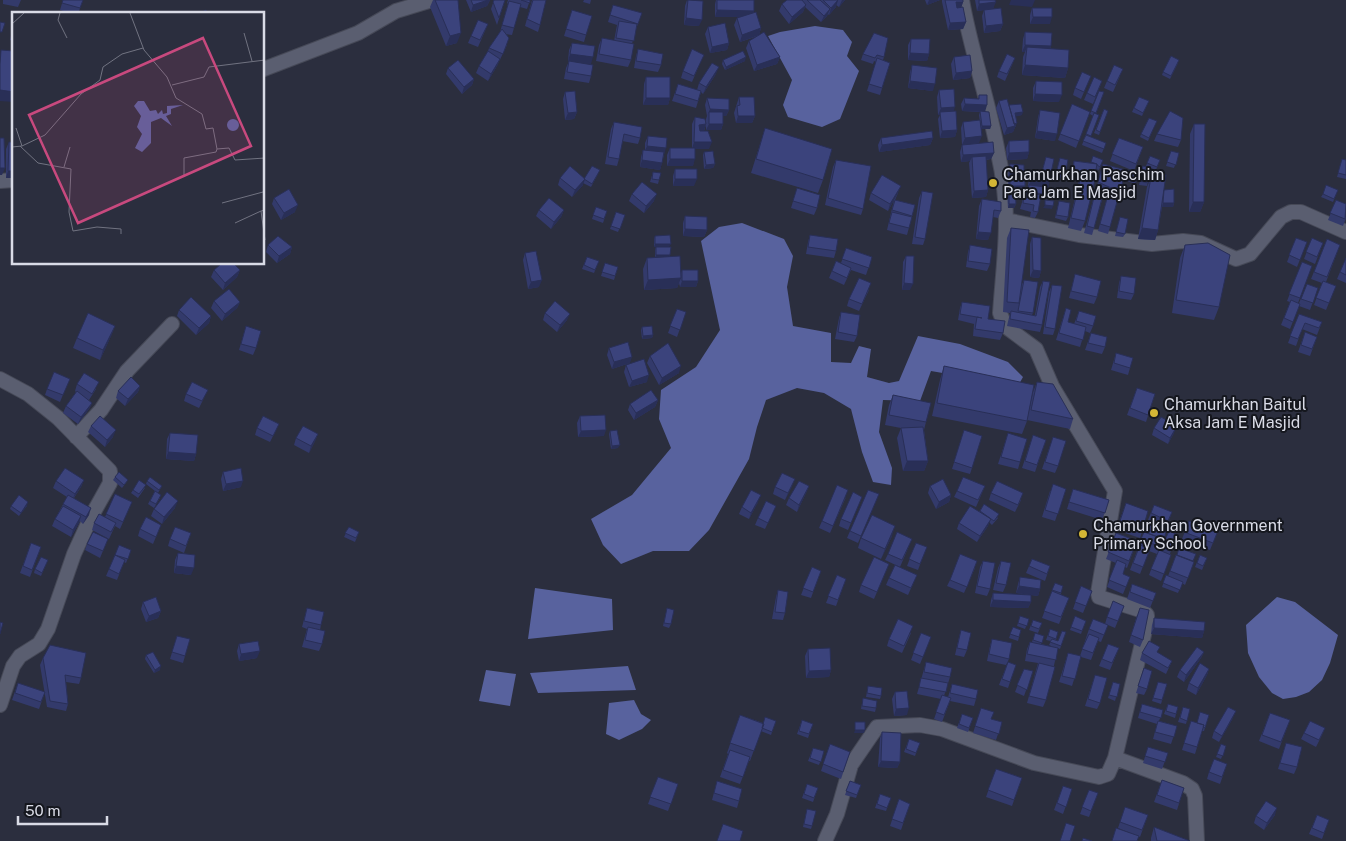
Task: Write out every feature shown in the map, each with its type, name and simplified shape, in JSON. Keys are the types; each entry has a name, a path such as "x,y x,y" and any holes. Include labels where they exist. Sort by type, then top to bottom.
{"street":[{"path":"265,68 358,32 396,12 432,0"},
{"path":"825,841 837,814 851,764 878,727 920,725 942,730 1034,762 1099,778 1108,774 1115,758 1147,622 1147,615 1143,611 1099,597 1098,593 1115,491 1052,386 1036,349 1008,329 1000,313 1006,220 998,153 968,33 962,0"},
{"path":"1006,220 1079,234 1152,244 1183,241 1201,243 1236,259 1250,254 1281,216 1291,212 1301,212 1346,232"},
{"path":"76,437 102,410 127,371 172,324"},
{"path":"0,379 28,394 58,418 110,471 110,483 91,517 74,554 48,629 39,644 20,656 13,666 0,704"},
{"path":"1115,758 1183,783 1192,789 1195,796 1197,841"}],"water":[{"path":"815,26 843,30 852,42 847,56 859,71 840,119 822,127 788,117 783,105 792,80 768,36"},
{"path":"742,223 784,239 793,256 787,287 793,326 831,333 831,362 851,363 859,346 871,349 867,377 889,383 899,381 918,336 960,344 1008,362 1023,377 1018,386 931,371 920,401 883,400 879,432 892,468 891,485 873,482 862,452 851,409 824,393 797,388 766,400 749,459 709,530 689,551 653,551 621,564 603,545 591,519 632,495 671,448 659,419 661,390 696,367 720,330 701,241 719,227"},
{"path":"535,588 612,599 613,630 528,639"},
{"path":"1277,597 1295,602 1338,635 1330,663 1322,680 1309,692 1283,699 1272,693 1259,677 1248,653 1246,625"},
{"path":"628,666 636,690 538,693 530,673"},
{"path":"486,670 516,674 510,706 479,701"},
{"path":"634,700 641,714 651,720 642,729 619,740 606,734 609,703"}],"building":[{"path":"63,0 83,0 80,8 62,3"},
{"path":"435,0 458,0 461,33 450,36"},
{"path":"471,0 488,0 473,5"},
{"path":"494,0 505,0 499,18 493,2"},
{"path":"533,0 546,0 540,25 527,19"},
{"path":"688,0 703,1 702,20 686,18"},
{"path":"717,0 754,0 754,11 717,10"},
{"path":"787,0 802,0 806,5 792,17 782,4"},
{"path":"807,0 820,0 830,9 824,16"},
{"path":"823,0 838,0 831,8"},
{"path":"945,0 963,0 963,2 956,2 957,8 963,7 966,22 950,23"},
{"path":"979,0 995,0 996,2 979,4"},
{"path":"509,1 521,4 514,28 502,25"},
{"path":"613,5 642,13 638,24 610,15"},
{"path":"1001,8 1003,24 986,26 984,10"},
{"path":"1032,8 1052,8 1052,17 1033,17"},
{"path":"572,10 592,16 586,35 566,29"},
{"path":"756,12 761,28 742,35 737,18"},
{"path":"478,20 488,24 480,40 471,36"},
{"path":"619,21 637,24 634,41 616,38"},
{"path":"0,22 5,23 2,32 0,32"},
{"path":"725,23 729,43 712,47 708,27"},
{"path":"502,29 509,38 503,54 489,48"},
{"path":"764,32 780,57 757,65 749,41"},
{"path":"1025,32 1052,33 1051,46 1025,45"},
{"path":"874,33 888,38 884,57 877,55 875,58 863,54"},
{"path":"602,38 634,44 631,60 599,54"},
{"path":"911,39 930,39 929,54 910,53"},
{"path":"572,43 595,46 593,57 570,54"},
{"path":"1027,47 1069,50 1068,68 1025,65"},
{"path":"638,49 663,54 661,65 636,61"},
{"path":"692,49 704,55 694,76 683,71"},
{"path":"1,50 12,51 12,92 0,90"},
{"path":"488,51 500,59 491,74 479,66"},
{"path":"743,51 746,57 726,67 723,60"},
{"path":"1007,54 1015,58 1007,74 999,71"},
{"path":"970,55 972,71 956,73 954,57"},
{"path":"1171,56 1179,60 1171,76 1163,72"},
{"path":"877,58 890,63 882,88 869,84"},
{"path":"458,60 474,79 464,87 448,68"},
{"path":"569,61 593,65 591,76 567,72"},
{"path":"712,63 719,67 706,87 699,83"},
{"path":"912,65 937,68 935,84 910,81"},
{"path":"1114,65 1123,69 1115,85 1107,81"},
{"path":"1082,72 1091,76 1084,92 1075,88"},
{"path":"646,77 670,77 670,98 646,98"},
{"path":"1094,77 1102,81 1095,97 1087,93"},
{"path":"1036,81 1062,82 1062,95 1035,94"},
{"path":"678,84 701,91 698,101 675,94"},
{"path":"954,89 955,107 941,108 939,90"},
{"path":"575,91 577,112 568,113 565,92"},
{"path":"1099,91 1104,92 1096,113 1091,111"},
{"path":"979,95 987,95 987,105 965,104 964,98 979,99"},
{"path":"739,97 754,97 755,116 738,116 737,106 740,105"},
{"path":"1139,97 1149,101 1143,113 1134,108"},
{"path":"707,98 729,99 729,110 710,109"},
{"path":"1007,99 1015,126 1007,128 999,101"},
{"path":"1021,104 1023,112 1015,113 1017,123 1014,124 1009,105"},
{"path":"1072,104 1090,112 1079,141 1060,134"},
{"path":"1104,109 1108,111 1100,132 1096,130"},
{"path":"1040,110 1060,113 1057,134 1037,131"},
{"path":"956,111 957,130 942,131 940,112"},
{"path":"980,111 989,112 991,126 982,126"},
{"path":"1170,111 1183,118 1181,140 1157,134"},
{"path":"709,112 723,112 723,124 709,124"},
{"path":"1094,113 1099,115 1091,136 1086,134"},
{"path":"695,117 705,119 706,124 699,125 700,131 708,131 712,142 694,142"},
{"path":"1149,118 1157,121 1149,138 1141,134"},
{"path":"980,120 982,136 965,138 963,122"},
{"path":"614,122 642,127 640,138 624,134 619,159 608,157"},
{"path":"1194,124 1205,124 1204,202 1193,202"},
{"path":"765,128 832,149 823,180 756,159"},
{"path":"932,131 933,138 882,145 881,138"},
{"path":"1086,135 1106,143 1104,149 1083,141"},
{"path":"648,136 667,138 666,148 647,146"},
{"path":"0,138 4,138 5,168 0,168"},
{"path":"1119,138 1143,147 1136,164 1112,154"},
{"path":"1029,140 1029,152 1009,153 1009,141"},
{"path":"9,142 12,142 12,171 8,171"},
{"path":"993,142 994,153 963,155 962,145"},
{"path":"670,148 695,148 695,159 670,159"},
{"path":"643,150 664,152 662,163 642,160"},
{"path":"713,151 715,164 706,165 704,152"},
{"path":"1171,151 1179,153 1176,165 1167,162"},
{"path":"986,156 988,190 974,191 972,157"},
{"path":"1093,156 1103,160 1100,167 1091,162"},
{"path":"1150,156 1160,160 1157,167 1147,163"},
{"path":"1046,157 1054,159 1051,173 1042,172"},
{"path":"1060,158 1068,160 1065,175 1056,173"},
{"path":"1342,159 1346,160 1346,175 1338,173"},
{"path":"836,160 871,166 863,209 828,198"},
{"path":"1074,161 1097,164 1095,175 1073,172"},
{"path":"1010,164 1024,165 1024,175 1009,174"},
{"path":"1103,164 1126,170 1120,192 1098,182"},
{"path":"570,166 585,179 575,190 560,178"},
{"path":"592,166 600,170 592,184 584,179"},
{"path":"1143,166 1151,168 1148,183 1140,181"},
{"path":"675,169 697,169 697,179 675,179"},
{"path":"1129,170 1139,174 1136,180 1126,176"},
{"path":"1032,171 1051,173 1050,181 1031,180"},
{"path":"653,172 661,173 659,180 652,179"},
{"path":"1082,172 1096,176 1085,221 1071,218"},
{"path":"1159,174 1166,175 1158,230 1142,228 1151,177 1158,178"},
{"path":"882,175 901,186 890,204 871,193"},
{"path":"1010,177 1025,177 1025,186 1010,186"},
{"path":"642,182 657,194 646,206 632,194"},
{"path":"1029,185 1045,187 1044,194 1028,192"},
{"path":"1326,185 1338,190 1334,199 1323,194"},
{"path":"797,188 820,195 817,208 793,201"},
{"path":"289,189 298,205 284,213 274,198"},
{"path":"1009,189 1015,189 1016,204 1009,204"},
{"path":"1096,189 1104,191 1094,228 1087,226"},
{"path":"1174,189 1174,203 1163,203 1164,190"},
{"path":"922,191 933,193 925,239 915,237"},
{"path":"1025,192 1041,195 1038,212 1033,211 1034,205 1023,203"},
{"path":"1108,195 1118,198 1110,227 1100,224"},
{"path":"549,198 564,210 554,222 539,210"},
{"path":"982,199 1001,202 1001,211 994,210 991,233 978,232"},
{"path":"895,200 915,205 912,216 892,210"},
{"path":"1045,200 1054,201 1053,206 1045,205"},
{"path":"1336,200 1346,204 1345,219 1330,213"},
{"path":"1059,201 1070,203 1068,217 1056,215"},
{"path":"596,207 607,211 604,219 593,215"},
{"path":"616,212 625,215 620,229 611,226"},
{"path":"892,212 912,217 909,228 889,223"},
{"path":"685,216 707,217 707,230 685,229"},
{"path":"1120,217 1128,219 1125,234 1116,232"},
{"path":"1011,228 1029,230 1019,303 1007,302"},
{"path":"670,235 671,244 655,244 655,236"},
{"path":"810,235 838,239 836,251 808,247"},
{"path":"278,236 292,247 279,256 268,245"},
{"path":"1032,237 1041,238 1041,271 1033,270"},
{"path":"1296,238 1307,242 1300,260 1289,255"},
{"path":"1312,238 1323,243 1317,257 1306,252"},
{"path":"1327,239 1340,245 1327,277 1314,272"},
{"path":"1208,243 1230,255 1219,307 1176,300 1185,245"},
{"path":"970,245 992,249 990,264 968,261"},
{"path":"656,247 671,247 670,255 656,255"},
{"path":"846,248 872,257 869,268 842,259"},
{"path":"536,251 542,280 531,282 525,253"},
{"path":"680,256 681,278 648,280 647,258"},
{"path":"906,256 914,256 913,284 904,283"},
{"path":"587,257 599,261 595,270 584,265"},
{"path":"1346,258 1346,275 1340,272"},
{"path":"836,261 851,268 847,278 832,271"},
{"path":"1302,262 1312,266 1300,298 1289,294"},
{"path":"605,263 618,267 615,276 602,272"},
{"path":"220,265 235,265 240,270 225,283 214,270"},
{"path":"682,270 698,270 698,281 682,281"},
{"path":"1075,274 1101,281 1097,297 1071,291"},
{"path":"1121,276 1136,278 1134,294 1119,291"},
{"path":"859,278 871,283 862,304 849,299"},
{"path":"1024,280 1038,282 1033,313 1018,311"},
{"path":"1043,281 1050,282 1042,325 1010,319 1011,311 1036,316"},
{"path":"1323,281 1336,286 1329,303 1316,298"},
{"path":"1307,284 1318,288 1313,303 1301,299"},
{"path":"1052,285 1062,286 1055,329 1045,327"},
{"path":"229,289 240,302 225,314 214,301"},
{"path":"191,297 211,316 199,328 179,310"},
{"path":"1291,300 1300,304 1293,322 1284,318"},
{"path":"555,301 570,314 560,325 545,313"},
{"path":"962,302 990,306 988,319 1005,321 1003,333 975,329 977,317 960,314"},
{"path":"1066,308 1071,310 1068,322 1086,327 1083,340 1059,333"},
{"path":"677,309 686,312 680,330 670,326"},
{"path":"1079,311 1096,316 1093,326 1076,321"},
{"path":"841,312 860,315 857,336 838,332"},
{"path":"88,313 115,326 103,350 77,338"},
{"path":"1299,314 1322,322 1319,328 1305,323 1298,339 1290,336"},
{"path":"246,326 261,331 256,348 241,344"},
{"path":"652,326 653,335 643,336 642,327"},
{"path":"1305,332 1317,337 1312,349 1301,345"},
{"path":"1091,333 1107,337 1105,347 1088,343"},
{"path":"628,342 632,357 614,362 609,348"},
{"path":"668,343 681,366 662,378 650,356"},
{"path":"1116,353 1133,358 1130,368 1114,363"},
{"path":"644,359 649,375 632,381 626,365"},
{"path":"944,366 1034,385 1027,421 937,403"},
{"path":"54,372 70,379 63,395 47,389"},
{"path":"84,373 99,382 92,394 77,384"},
{"path":"131,377 140,386 128,399 118,391"},
{"path":"192,382 208,390 202,401 186,394"},
{"path":"1037,382 1053,384 1073,419 1031,410"},
{"path":"1137,388 1155,394 1148,415 1130,408"},
{"path":"651,390 658,400 636,413 630,404"},
{"path":"77,391 92,403 81,417 66,406"},
{"path":"893,395 931,403 926,422 889,415"},
{"path":"605,415 606,430 581,431 580,416"},
{"path":"100,416 116,430 107,440 91,426"},
{"path":"263,416 279,424 273,436 257,428"},
{"path":"1161,417 1177,426 1170,438 1154,428"},
{"path":"303,426 318,434 311,446 296,438"},
{"path":"923,427 928,461 907,461 901,428"},
{"path":"617,430 620,445 612,446 610,431"},
{"path":"964,430 982,436 972,468 954,462"},
{"path":"170,433 198,435 196,454 168,452"},
{"path":"1008,433 1027,439 1020,462 1001,457"},
{"path":"1033,435 1046,440 1037,465 1025,461"},
{"path":"1053,437 1066,441 1058,466 1045,462"},
{"path":"65,468 84,480 75,494 56,481"},
{"path":"241,468 243,481 226,484 223,472"},
{"path":"119,472 128,480 124,485 115,477"},
{"path":"782,473 795,479 788,493 775,487"},
{"path":"150,477 162,486 159,490 147,481"},
{"path":"963,477 985,486 978,500 957,491"},
{"path":"943,479 951,495 939,502 930,486"},
{"path":"139,480 146,485 139,494 133,490"},
{"path":"799,481 809,486 799,505 789,498"},
{"path":"997,481 1023,493 1018,505 991,493"},
{"path":"1053,484 1066,489 1058,514 1045,510"},
{"path":"837,485 848,490 833,526 822,521"},
{"path":"1073,489 1109,500 1105,513 1069,502"},
{"path":"751,490 761,495 751,513 742,507"},
{"path":"868,490 879,494 861,536 850,531"},
{"path":"155,491 161,495 156,504 150,501"},
{"path":"167,492 178,501 164,517 154,509"},
{"path":"853,492 862,497 851,523 841,519"},
{"path":"115,494 132,502 123,522 106,514"},
{"path":"19,495 28,502 21,513 11,506"},
{"path":"68,495 91,508 86,517 63,504"},
{"path":"766,501 776,506 768,523 758,518"},
{"path":"1126,503 1148,511 1142,532 1119,524"},
{"path":"984,504 999,514 994,521 980,511"},
{"path":"1154,505 1172,512 1168,521 1151,513"},
{"path":"63,506 81,516 73,530 55,519"},
{"path":"970,506 991,519 980,536 959,523"},
{"path":"99,514 116,523 111,532 94,523"},
{"path":"872,515 895,526 885,549 861,538"},
{"path":"146,517 161,525 156,537 140,529"},
{"path":"1189,521 1217,533 1213,543 1184,532"},
{"path":"1150,525 1166,532 1164,539 1147,533"},
{"path":"175,527 191,533 186,546 170,539"},
{"path":"349,527 359,532 356,538 345,533"},
{"path":"1169,531 1178,535 1174,543 1165,540"},
{"path":"93,532 108,539 103,551 87,544"},
{"path":"897,532 912,539 902,560 888,554"},
{"path":"1144,532 1174,543 1170,551 1141,539"},
{"path":"1116,533 1137,541 1129,561 1108,552"},
{"path":"31,543 41,547 32,570 23,566"},
{"path":"916,543 927,547 920,564 909,559"},
{"path":"119,545 131,550 128,559 115,555"},
{"path":"1140,545 1150,549 1143,567 1133,563"},
{"path":"1179,548 1196,554 1193,561 1177,555"},
{"path":"1159,550 1171,555 1164,574 1151,569"},
{"path":"178,553 195,555 194,568 176,566"},
{"path":"960,554 977,561 967,587 950,580"},
{"path":"115,555 125,560 119,574 109,569"},
{"path":"1176,555 1194,562 1188,578 1170,571"},
{"path":"1200,555 1207,558 1203,566 1197,563"},
{"path":"41,557 48,560 42,573 35,569"},
{"path":"874,557 889,564 877,592 861,585"},
{"path":"1032,559 1050,566 1047,574 1029,566"},
{"path":"1117,560 1126,564 1123,574 1130,577 1126,587 1109,580"},
{"path":"983,561 995,563 990,589 977,586"},
{"path":"1001,561 1011,563 1006,585 996,583"},
{"path":"895,565 917,575 911,588 889,578"},
{"path":"812,567 821,571 813,592 803,588"},
{"path":"837,575 846,579 838,600 828,596"},
{"path":"1166,575 1183,582 1180,590 1163,583"},
{"path":"1020,577 1041,580 1040,589 1019,586"},
{"path":"1055,583 1063,586 1061,593 1052,590"},
{"path":"1132,584 1156,593 1153,601 1130,592"},
{"path":"1081,586 1092,591 1086,606 1075,602"},
{"path":"778,590 788,592 785,613 775,612"},
{"path":"1052,591 1069,598 1061,617 1044,611"},
{"path":"993,593 1031,595 1031,602 993,600"},
{"path":"156,597 161,611 149,616 143,602"},
{"path":"1113,601 1124,606 1118,621 1107,617"},
{"path":"307,608 324,612 321,625 304,621"},
{"path":"667,608 674,610 671,624 664,623"},
{"path":"1140,608 1149,610 1143,640 1131,635"},
{"path":"1020,616 1029,619 1027,626 1018,623"},
{"path":"1075,616 1086,621 1082,631 1071,627"},
{"path":"1154,618 1205,622 1204,631 1154,628"},
{"path":"898,619 913,626 904,646 889,639"},
{"path":"1093,619 1108,625 1104,635 1089,629"},
{"path":"1033,620 1042,623 1039,629 1031,626"},
{"path":"0,622 3,623 0,634"},
{"path":"308,627 325,631 322,644 305,640"},
{"path":"1013,627 1021,630 1019,637 1010,634"},
{"path":"1050,629 1058,632 1056,639 1048,636"},
{"path":"961,630 971,633 967,650 957,648"},
{"path":"1062,631 1066,632 1061,646 1050,642 1052,639 1058,641"},
{"path":"921,633 931,637 923,657 913,653"},
{"path":"1035,633 1044,636 1042,643 1033,640"},
{"path":"1089,634 1099,638 1093,653 1082,649"},
{"path":"177,636 190,639 185,656 172,652"},
{"path":"992,639 1012,643 1009,659 989,654"},
{"path":"258,641 260,651 241,654 239,644"},
{"path":"1149,641 1160,647 1157,652 1172,661 1168,668 1142,653"},
{"path":"1030,642 1058,648 1056,660 1027,654"},
{"path":"1108,644 1119,648 1112,663 1102,659"},
{"path":"50,645 86,653 81,678 65,675 68,704 50,701 43,658"},
{"path":"1197,647 1204,652 1186,675 1180,670"},
{"path":"830,648 831,670 809,671 808,649"},
{"path":"153,652 161,666 155,670 146,655"},
{"path":"1068,653 1081,656 1075,679 1062,676"},
{"path":"926,662 952,668 950,677 924,672"},
{"path":"1008,662 1016,665 1010,682 1002,679"},
{"path":"1039,663 1055,667 1046,700 1029,696"},
{"path":"1200,663 1209,669 1198,688 1189,683"},
{"path":"1144,668 1152,671 1147,689 1138,686"},
{"path":"1024,669 1033,671 1027,690 1017,685"},
{"path":"1095,675 1107,678 1100,703 1088,699"},
{"path":"921,678 948,683 946,692 919,687"},
{"path":"1113,682 1120,684 1117,697 1109,695"},
{"path":"1158,682 1167,684 1162,700 1153,698"},
{"path":"18,683 45,692 41,702 15,693"},
{"path":"952,684 978,690 976,699 950,693"},
{"path":"868,686 882,688 881,696 867,693"},
{"path":"907,691 909,708 896,709 895,692"},
{"path":"942,695 951,698 944,715 936,712"},
{"path":"863,698 877,701 876,708 862,706"},
{"path":"1142,704 1163,710 1161,718 1140,712"},
{"path":"1168,704 1178,707 1176,714 1166,711"},
{"path":"1183,707 1190,709 1187,721 1180,718"},
{"path":"1228,707 1236,711 1222,736 1214,731"},
{"path":"981,708 994,712 991,719 1002,722 999,734 975,726"},
{"path":"1200,712 1209,715 1205,728 1203,727 1204,725 1197,723"},
{"path":"1270,713 1290,720 1281,742 1262,735"},
{"path":"962,714 973,718 969,728 959,724"},
{"path":"740,715 764,724 754,751 730,743"},
{"path":"765,717 776,721 772,732 762,728"},
{"path":"802,720 813,724 809,734 799,731"},
{"path":"1158,721 1177,726 1174,737 1155,732"},
{"path":"1191,721 1204,725 1197,747 1184,743"},
{"path":"1310,721 1325,728 1319,740 1304,733"},
{"path":"855,722 865,722 865,730 855,730"},
{"path":"882,732 901,733 900,762 881,761"},
{"path":"909,739 920,743 916,753 906,749"},
{"path":"1286,743 1302,747 1297,767 1280,763"},
{"path":"830,744 850,752 843,772 823,764"},
{"path":"1221,744 1226,746 1223,756 1217,754"},
{"path":"1148,747 1168,753 1165,762 1145,756"},
{"path":"813,748 824,751 821,762 810,758"},
{"path":"730,750 750,757 743,777 723,770"},
{"path":"1214,759 1227,764 1222,777 1209,772"},
{"path":"996,769 1022,778 1014,800 988,790"},
{"path":"658,777 678,784 671,804 650,797"},
{"path":"1162,780 1184,788 1179,803 1157,795"},
{"path":"717,781 742,789 739,801 714,793"},
{"path":"850,781 861,785 857,795 846,791"},
{"path":"807,784 818,788 814,798 804,794"},
{"path":"1063,786 1072,789 1066,807 1057,803"},
{"path":"1089,790 1098,793 1091,811 1082,807"},
{"path":"880,794 891,798 887,808 877,804"},
{"path":"899,799 910,804 903,823 892,819"},
{"path":"1266,801 1277,808 1267,823 1256,816"},
{"path":"1125,807 1148,815 1142,830 1120,822"},
{"path":"807,809 816,811 812,826 804,824"},
{"path":"1317,815 1329,820 1324,833 1312,828"},
{"path":"1066,823 1075,826 1070,841 1060,841"},
{"path":"723,824 743,831 740,841 717,841"},
{"path":"1154,827 1190,841 1157,841"},
{"path":"1116,828 1139,836 1137,841 1112,841"}],"place":[{"name":"Chamurkhan Paschim Para Jam E Masjid","path":"993,183"},
{"name":"Chamurkhan Baitul Aksa Jam E Masjid","path":"1154,413"},
{"name":"Chamurkhan Government Primary School","path":"1083,534"}]}
